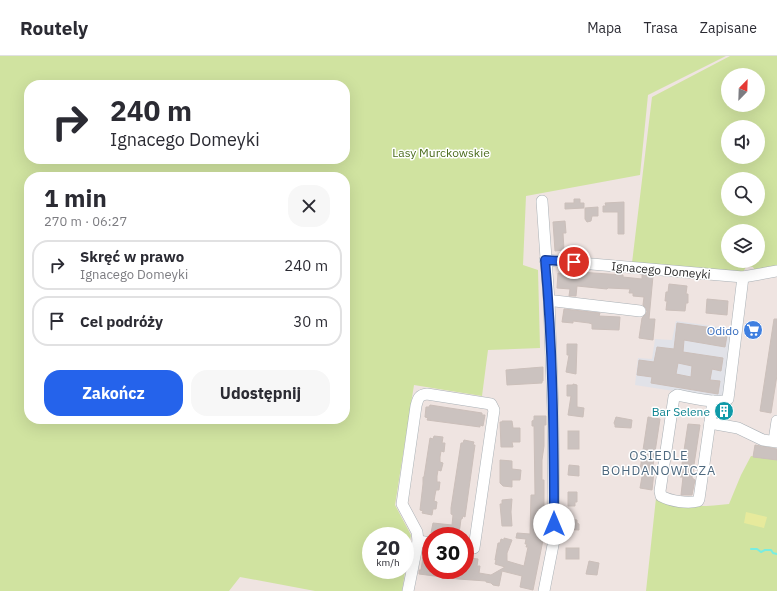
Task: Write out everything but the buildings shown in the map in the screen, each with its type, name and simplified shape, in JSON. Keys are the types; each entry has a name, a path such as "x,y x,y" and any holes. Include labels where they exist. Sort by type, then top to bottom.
{"street":[{"path":"542,201 549,301 553,412 554,540 544,591"},
{"name":"Ignacego Domeyki","path":"545,260 743,277 777,271"},
{"path":"713,401 699,499 693,502 666,499 661,496 660,491 675,395 713,401 728,400 743,277"},
{"path":"549,301 640,311"},
{"path":"408,591 418,542 416,532 402,504 418,399 421,395 427,394 491,404 494,407 474,548"},
{"path":"710,423 738,428 763,440 775,441 777,421"},
{"path":"418,542 422,542"}],"shaded area":[{"path":"676,321 734,329 725,399 635,385 638,358 652,359 655,339 672,340"}],"green space":[{"name":"Lasy Murckowskie","path":"0,56 726,56 648,95 640,175 526,196 523,265 538,270 540,348 488,350 482,396 414,385 395,505 407,527 362,527 362,579 404,579 402,591 315,591 240,577 229,591 0,591"},
{"path":"730,56 777,56 777,266 755,271 754,268 765,268 765,224 721,224 721,268 745,268 743,272 632,263 652,97"},
{"path":"751,456 777,460 777,591 646,591 656,498 674,504 692,506 729,504"},
{"path":"746,512 767,517 764,528 744,523"}],"waterway":[{"path":"751,549 757,549 761,552 771,550 773,553 777,554"}],"place":[{"name":"Odido","path":"753,330"},
{"name":"Bar Selene","path":"724,411"}],"district":[{"name":"OSIEDLE BOHDANOWICZA","path":"659,462"}],"route":[{"path":"554,524 553,405 549,301 545,260 574,262"}]}
